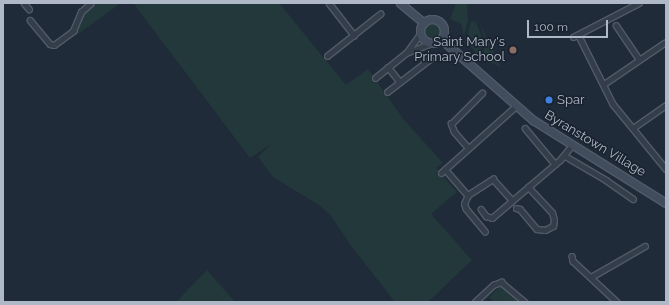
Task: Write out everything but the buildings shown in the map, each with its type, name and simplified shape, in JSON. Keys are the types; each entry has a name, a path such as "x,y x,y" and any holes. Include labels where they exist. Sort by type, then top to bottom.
{"street":[{"path":"24,3 29,9"},
{"path":"30,20 50,44 54,45 73,31 81,12 91,3"},
{"path":"329,3 354,35"},
{"path":"400,3 424,23"},
{"path":"572,37 579,36 639,3"},
{"path":"328,56 380,14"},
{"path":"375,78 406,53 420,34 424,23 430,20 440,23 444,29 441,39 406,53"},
{"path":"616,25 639,59"},
{"path":"420,34 425,41 432,43"},
{"path":"579,36 613,104 666,169"},
{"name":"Byranstown Village","path":"441,39 516,106 572,145 665,201"},
{"path":"604,84 664,43"},
{"path":"387,92 430,59"},
{"path":"388,67 400,82"},
{"path":"467,148 454,132 451,124 482,93"},
{"path":"633,128 666,105"},
{"path":"441,173 467,148 516,106"},
{"path":"525,128 555,164"},
{"path":"481,209 492,218 564,156 572,145"},
{"path":"564,156 601,177 632,199"},
{"path":"445,169 468,195"},
{"path":"485,232 466,209 464,204 468,195 493,179 512,200"},
{"path":"516,208 520,209 537,229 545,230 553,226 554,220 552,214 528,186"},
{"path":"591,277 645,246"},
{"path":"572,256 573,261 615,301"},
{"path":"475,302 496,283 501,282 525,302"}],"green space":[{"path":"121,3 75,36 83,16 89,8 97,4"},
{"path":"279,3 346,85 368,69 404,120 443,163 436,168 457,192 431,214 472,260 428,302 395,302 352,247 331,216 322,207 273,177 258,157 271,144 250,158 134,4"},
{"path":"456,3 467,4 468,20 464,36 461,24 450,19"},
{"path":"471,21 476,22 481,35 482,60 466,41"},
{"path":"433,22 439,25 442,31 439,37 433,40 427,37 424,31 427,25"},
{"path":"480,24 501,67 484,60 484,37"},
{"path":"207,270 235,302 176,302"},
{"path":"502,285 508,288 521,302 494,302 489,297"}],"place":[{"name":"Saint Mary's Primary School","path":"513,50"},
{"name":"Spar","path":"549,100"}]}
